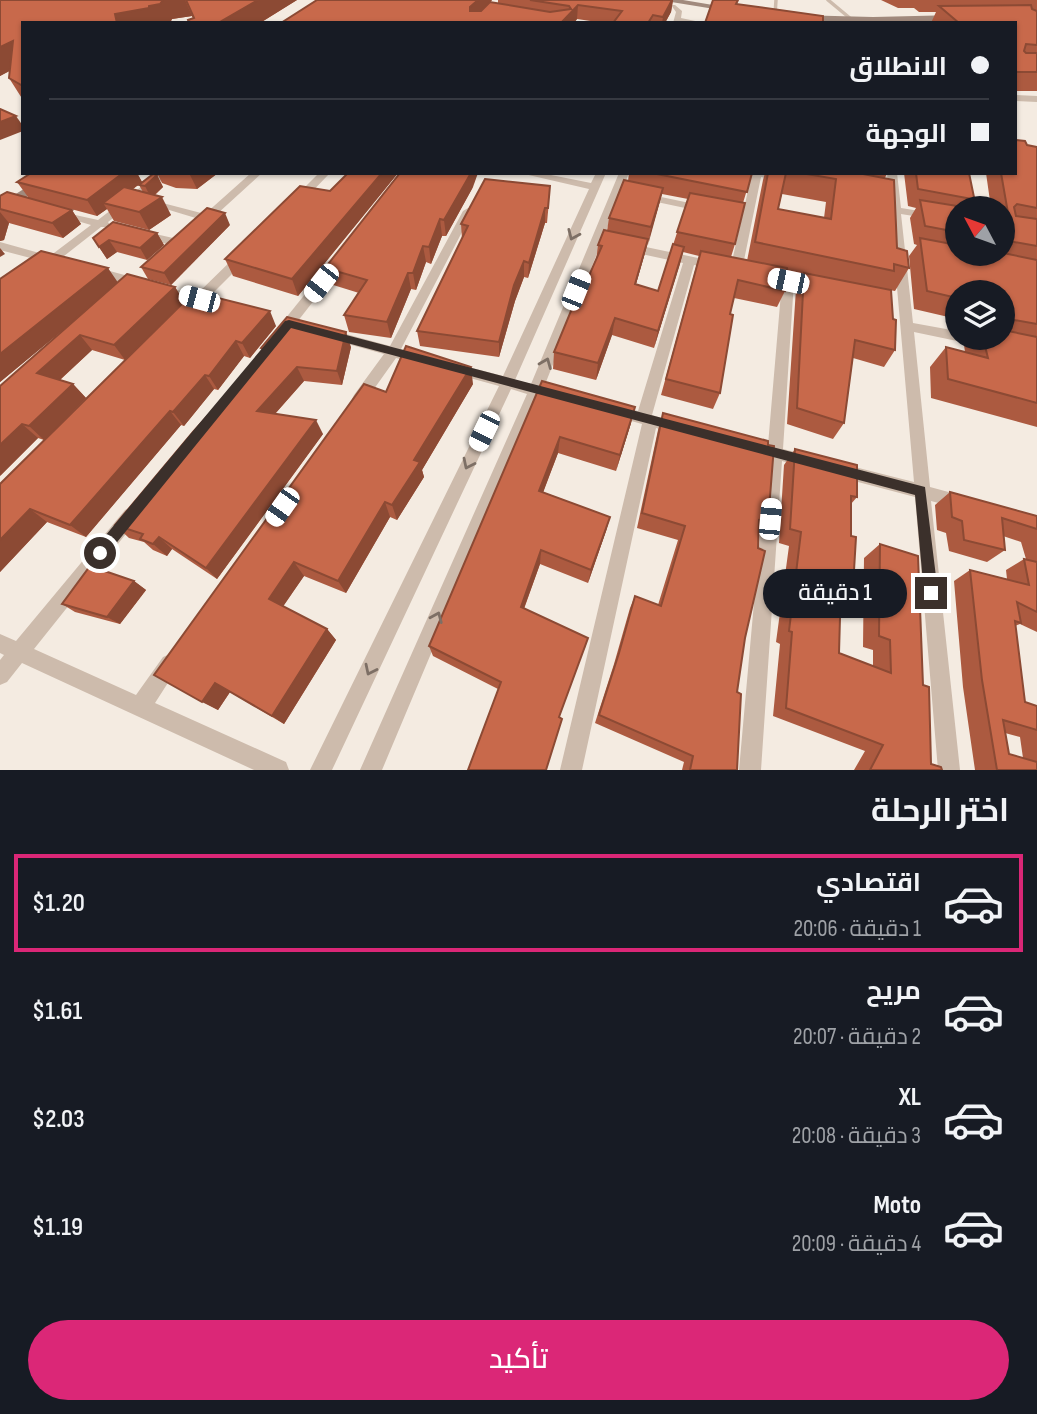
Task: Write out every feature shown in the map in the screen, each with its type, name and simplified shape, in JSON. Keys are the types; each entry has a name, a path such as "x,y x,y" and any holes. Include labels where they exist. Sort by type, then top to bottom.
{"main road":[{"path":"650,3 740,13 663,0"},
{"path":"776,16 851,19 973,18"},
{"path":"776,16 795,21"},
{"path":"0,199 38,175"},
{"path":"0,210 21,202 55,175"}],"street":[{"path":"673,6 680,12 677,21"},
{"path":"696,21 702,10"},
{"path":"1017,98 1037,99"},
{"path":"32,275 64,263 100,224 159,175"},
{"path":"126,230 174,247 255,175"},
{"path":"286,212 323,175"},
{"path":"321,770 507,383 598,180 546,175"},
{"path":"372,770 535,391 623,175"},
{"path":"596,240 742,271 747,217 757,175"},
{"path":"767,175 791,180"},
{"path":"892,175 890,202 904,249 896,304 905,326 949,770"},
{"path":"616,191 722,212"},
{"path":"353,407 393,352 476,197"},
{"path":"133,199 207,218"},
{"path":"890,202 945,217"},
{"path":"586,206 608,212"},
{"path":"52,211 113,227"},
{"path":"734,215 747,217"},
{"path":"0,246 225,306"},
{"path":"180,318 247,251"},
{"path":"272,344 345,252"},
{"path":"572,770 646,420 690,260"},
{"path":"750,770 788,281"},
{"path":"905,326 945,334"},
{"path":"322,333 575,401"},
{"path":"602,408 687,430"},
{"path":"737,443 972,505"},
{"path":"0,675 9,648 138,507"},
{"path":"9,648 278,770"},
{"path":"140,707 179,651"}],"lane":[{"path":"776,0 776,16"},
{"path":"828,0 851,19"}],"building":[{"path":"0,0 163,0 149,8 115,14 117,21 21,21 21,85 9,78 13,41 0,47"},
{"path":"186,0 258,0 221,21 188,21 194,18"},
{"path":"317,0 478,0 470,7 470,11 481,11 490,2 550,12 571,9 569,6 530,0 672,0 663,17 653,15 649,21 614,21 622,11 578,5 563,21 284,21"},
{"path":"713,0 738,0 736,4 823,16 823,21 706,21"},
{"path":"1031,5 1032,9 1037,11 1037,45 1026,44 1024,51 1037,53 1037,72 1017,72 1017,21 957,21 939,6"},
{"path":"0,109 16,116 0,122"},
{"path":"1017,140 1037,147 1037,208 1017,204 1015,206 1015,196 1005,196 1001,175 1017,175"},
{"path":"28,175 120,175 87,200 17,182"},
{"path":"152,175 157,175 145,186 139,185"},
{"path":"346,175 380,175 292,279 225,259 300,186 330,191"},
{"path":"398,175 470,175 444,220 440,219 429,247 423,246 413,273 408,273 387,322 344,315 367,280 325,268"},
{"path":"662,175 751,175 747,192"},
{"path":"768,175 786,175 778,209 831,219 836,179 813,175 868,175 894,180 897,248 907,251 909,268 894,264 894,271 755,242"},
{"path":"916,175 969,175 974,196 956,196 918,189"},
{"path":"485,179 550,186 548,208 545,208 529,263 524,261 514,285 499,342 417,331 468,226 461,224"},
{"path":"624,180 663,188 651,227 609,218"},
{"path":"124,187 162,197 139,212 103,203"},
{"path":"7,192 72,210 52,223 0,209 0,196"},
{"path":"690,193 745,203 735,244 677,232"},
{"path":"920,200 945,204 945,230 925,226"},
{"path":"207,208 225,213 164,273 141,267"},
{"path":"1015,212 1016,216 1037,219 1037,246 1015,242"},
{"path":"113,222 157,233 140,248 109,240 99,247 93,238"},
{"path":"604,230 648,239 635,284 658,291 673,244 684,247 658,331 615,318 598,363 554,352 585,277 588,278 602,246 598,245"},
{"path":"920,238 945,243 945,266 1015,266 1015,255 1037,260 1037,324 1015,320 1015,280 945,280 945,295 927,291"},
{"path":"41,251 108,268 0,354 0,279"},
{"path":"701,251 787,268 785,291 738,280 730,314 733,315 720,393 666,379"},
{"path":"804,273 891,290 893,319 896,320 895,350 855,340 844,423 797,408"},
{"path":"127,274 175,287 114,345 80,335 37,373 73,384 29,426 22,424 0,445 0,386"},
{"path":"194,292 270,311 242,343 236,341 209,376 205,375 173,412 170,411 70,525 30,509 0,540 0,484"},
{"path":"287,317 346,332 337,371 297,367 257,411 316,420 206,568 159,537 153,544 140,539 143,534 115,525 267,350 261,348"},
{"path":"1015,332 1037,337 1037,403 948,379 946,350 957,350 988,358 986,350 1015,350"},
{"path":"406,346 471,367 414,460 420,462 392,505 385,502 338,581 294,562 269,599 327,629 272,716 215,683 202,702 154,675 364,384 386,392"},
{"path":"542,381 635,407 620,455 560,437 539,491 610,517 591,570 541,550 521,607 588,638 559,717 562,719 546,770 468,770 501,682 429,646"},
{"path":"663,413 768,441 768,445 774,446 768,522 759,520 758,548 765,551 745,638 737,692 741,694 737,770 690,770 693,756 599,715 635,596 661,606 685,526 642,513"},
{"path":"795,449 857,465 857,497 851,496 851,536 856,537 853,587 841,582 839,653 891,673 890,640 879,636 880,544 918,556 923,685 929,687 931,764 941,767 942,770 870,770 883,745 786,708 792,632 789,631 801,532 790,529"},
{"path":"950,492 1037,516 1037,529 1002,518 1005,550 964,540 962,521 952,517"},
{"path":"1024,559 1037,562 1037,612 1017,602 1021,623 1015,621 1025,702 1037,706 1037,730 1003,720 1009,754 1037,762 1037,770 997,770 982,680 970,570 1029,585"},
{"path":"90,566 134,581 107,617 62,604"}],"route":[{"path":"100,553 289,324 921,491 931,593"}]}
